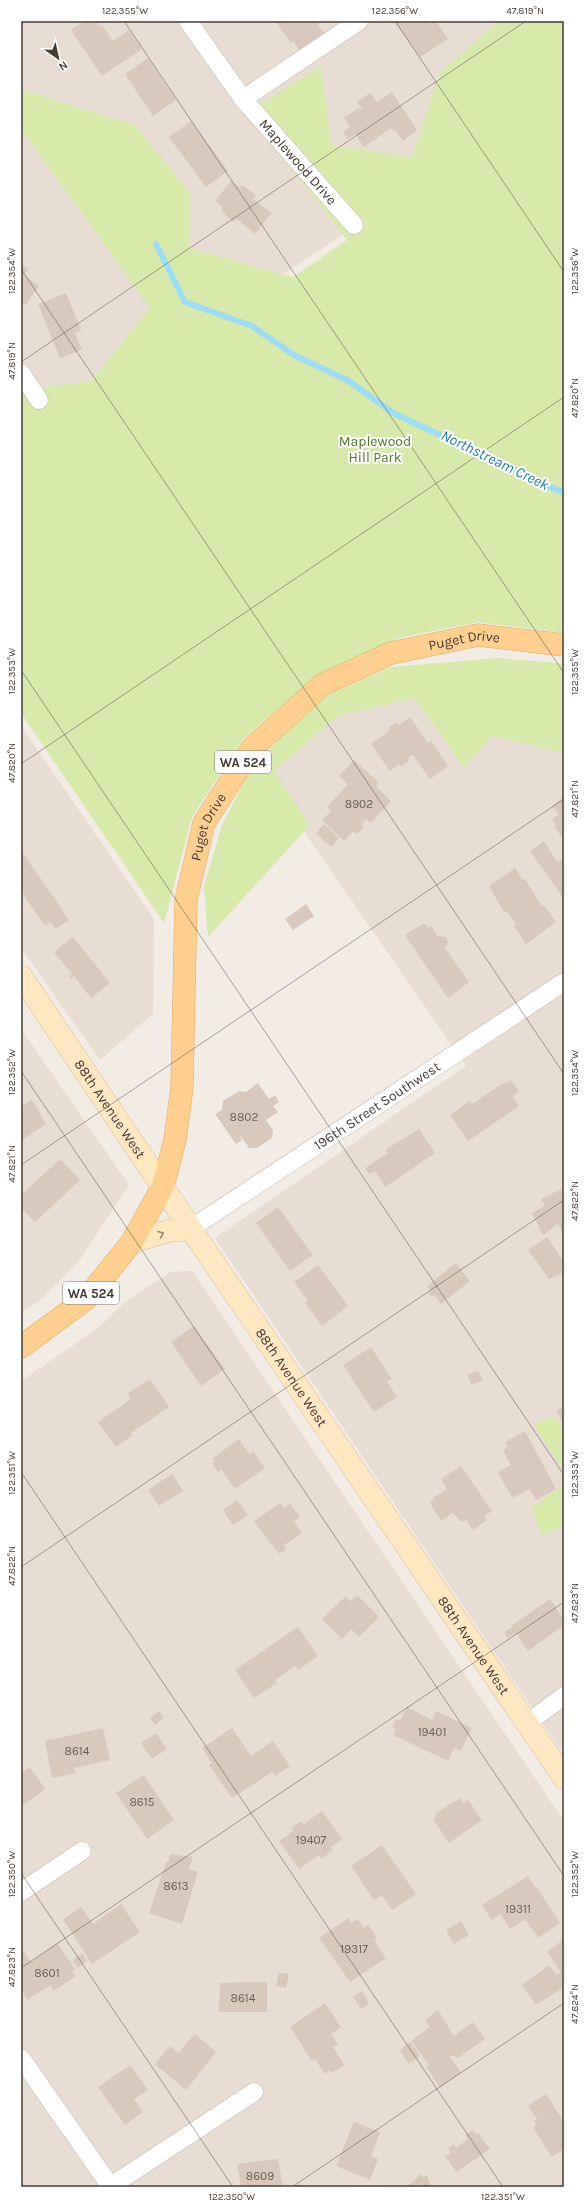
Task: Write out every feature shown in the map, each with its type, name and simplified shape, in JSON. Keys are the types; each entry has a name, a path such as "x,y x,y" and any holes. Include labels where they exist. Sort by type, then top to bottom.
{"main road":[{"name":"Puget Drive","path":"163,1186 175,1140 182,1087 186,900 204,823 252,748 322,685 391,653 478,635 564,645"},
{"name":"WA 524","path":"21,1347 86,1299 132,1242 163,1186"}],"street":[{"name":"Maplewood Drive","path":"188,21 243,99 354,225"},
{"path":"243,99 359,21"},
{"path":"21,373 39,400"},
{"name":"88th Avenue West","path":"21,976 163,1186 190,1229 564,1778"},
{"name":"196th Street Southwest","path":"190,1229 564,982"},
{"path":"132,1242 168,1231 190,1229"},
{"path":"527,1723 564,1696"},
{"path":"21,1892 82,1851"},
{"path":"21,2058 111,2186 254,2092"}],"shaded area":[{"path":"21,21 564,21 564,88 279,277 21,453"},
{"path":"422,677 564,710 564,1755 215,1238 466,1066 256,762 326,706"},
{"path":"21,726 154,919 153,1014 100,1060 21,948"},
{"path":"21,1029 129,1185 79,1261 43,1298 21,1313"},
{"path":"192,1271 564,1821 564,2187 21,2187 21,1381 97,1329 125,1302 170,1272"}],"green space":[{"name":"Maplewood Hill Park","path":"499,21 564,21 564,633 479,622 398,638 316,676 243,739 192,817 164,923 21,713 21,390 91,381 150,308 21,129 21,89 135,125 189,192 189,248 293,277 347,240 248,113 321,65 331,145 412,157 440,72"},
{"path":"497,658 559,663 564,665 564,753 492,736 464,768 414,698 338,716 274,771 310,825 208,937 204,886 222,825 250,771 282,735 329,695 391,667"},
{"path":"553,1416 564,1430 564,1471 534,1425"},
{"path":"564,1485 564,1526 542,1536 531,1507"}],"building":[{"path":"84,21 96,21 100,27 102,25 113,41 129,30 142,49 102,76 71,30"},
{"path":"275,21 319,21 320,23 317,25 325,33 300,51 293,41 291,43"},
{"path":"400,21 428,21 430,24 436,21 448,39 420,57 396,24"},
{"path":"148,58 176,100 153,116 125,74"},
{"path":"392,92 417,130 403,141 395,130 393,131 391,128 364,147 355,134 348,139 343,132 350,127 344,118 359,108 360,110 362,109 357,102 370,93 377,102"},
{"path":"191,121 228,171 206,187 169,137"},
{"path":"231,181 240,187 242,185 256,195 253,199 272,213 255,234 237,219 234,222 221,211 223,208 215,201"},
{"path":"21,264 28,269 24,275 39,286 26,305 21,302"},
{"path":"66,293 81,330 75,333 82,350 60,358 38,304"},
{"path":"410,717 428,743 431,741 448,766 430,779 413,755 408,758 410,760 401,767 399,764 390,771 371,744 389,731 389,727 395,723 399,725"},
{"path":"354,760 379,783 376,786 391,801 371,823 366,819 362,824 364,827 357,834 353,831 344,841 322,820 331,811 327,807 348,784 339,776"},
{"path":"564,797 564,840 554,826 556,824 552,819 559,815 552,806"},
{"path":"324,824 339,838 331,847 316,833"},
{"path":"544,841 557,862 564,858 564,899 530,851"},
{"path":"22,852 64,912 62,914 64,913 69,920 55,929 51,922 45,926 21,891"},
{"path":"515,868 523,880 525,879 542,907 544,905 556,922 526,944 514,926 516,924 506,911 504,912 489,886"},
{"path":"306,904 314,916 293,930 285,919"},
{"path":"424,923 428,928 431,926 437,936 446,937 448,942 445,948 469,982 448,998 405,935"},
{"path":"73,937 110,983 91,998 74,976 71,979 69,976 72,974 54,952"},
{"path":"511,1080 519,1092 512,1096 519,1106 468,1141 450,1115 470,1101 472,1104 503,1083 504,1084"},
{"path":"258,1083 269,1099 275,1095 279,1102 273,1106 278,1112 266,1120 273,1130 272,1138 257,1148 249,1148 238,1132 242,1140 236,1144 215,1114 222,1110 223,1101 239,1091 246,1092"},
{"path":"32,1100 46,1124 21,1141 21,1106"},
{"path":"419,1129 435,1153 385,1187 375,1171 369,1174 365,1168 388,1153 385,1150"},
{"path":"60,1159 80,1180 35,1222 21,1208 21,1195"},
{"path":"564,1188 564,1236 558,1224 543,1235 532,1213 545,1206 541,1199"},
{"path":"278,1207 313,1255 290,1271 256,1223"},
{"path":"547,1237 564,1262 564,1272 549,1279 528,1250"},
{"path":"456,1263 470,1281 441,1304 434,1295 432,1297 428,1293 431,1291 427,1286"},
{"path":"318,1265 348,1306 322,1326 305,1303 308,1301 294,1282"},
{"path":"194,1326 225,1369 201,1386 171,1342"},
{"path":"371,1347 392,1379 387,1382 397,1397 374,1412 343,1365"},
{"path":"478,1371 483,1380 472,1385 467,1375"},
{"path":"150,1379 169,1407 131,1433 133,1435 116,1447 98,1422 131,1399 127,1394"},
{"path":"564,1406 564,1423 556,1411"},
{"path":"525,1431 556,1489 536,1500 530,1489 512,1498 498,1472 511,1465 503,1450 508,1447 505,1442"},
{"path":"239,1439 249,1454 253,1451 265,1468 235,1489 221,1469 218,1472 212,1463 215,1461 213,1458"},
{"path":"461,1466 492,1511 484,1516 487,1520 473,1530 466,1520 462,1522 453,1513 441,1521 430,1503 434,1500 433,1498 447,1489 441,1479"},
{"path":"172,1474 183,1491 159,1506 148,1490"},
{"path":"237,1500 248,1515 233,1525 223,1510"},
{"path":"280,1503 284,1508 290,1504 300,1517 294,1522 302,1533 284,1545 286,1549 279,1554 254,1521"},
{"path":"357,1595 379,1617 359,1637 351,1629 342,1639 322,1619 346,1596 350,1601"},
{"path":"550,1599 564,1620 564,1625 528,1651 516,1633 508,1638 504,1632"},
{"path":"298,1627 318,1656 298,1670 295,1666 275,1680 277,1683 254,1698 235,1670"},
{"path":"407,1707 432,1720 436,1711 472,1728 461,1751 454,1748 448,1761 393,1735 396,1729 392,1728 396,1719 400,1721"},
{"path":"159,1711 164,1718 155,1725 150,1718"},
{"path":"103,1728 110,1760 74,1768 76,1773 52,1778 45,1741"},
{"path":"232,1728 251,1756 273,1741 290,1766 275,1776 272,1772 232,1798 209,1765 212,1763 202,1748"},
{"path":"156,1733 167,1749 152,1759 141,1743"},
{"path":"30,1767 45,1789 21,1807 21,1773"},
{"path":"144,1775 174,1820 147,1839 116,1793"},
{"path":"460,1798 463,1803 468,1800 482,1820 449,1843 433,1819 436,1816 435,1814"},
{"path":"322,1811 342,1839 331,1847 333,1850 321,1859 319,1855 299,1869 279,1841 293,1831 291,1828 301,1821 304,1824"},
{"path":"382,1845 416,1894 392,1910 382,1895 374,1900 351,1866"},
{"path":"171,1854 193,1857 189,1869 198,1872 182,1924 149,1913 166,1862 168,1862"},
{"path":"528,1876 560,1923 538,1938 525,1919 510,1929 500,1914 492,1920 482,1905"},
{"path":"121,1904 140,1932 92,1964 63,1919 81,1907 93,1924"},
{"path":"348,1918 351,1923 358,1919 364,1928 368,1925 377,1938 374,1940 386,1958 350,1982 319,1938"},
{"path":"461,1921 469,1935 454,1944 446,1930"},
{"path":"564,1939 564,1987 536,2005 522,1985 549,1965 557,1975 561,1972 547,1952"},
{"path":"57,1943 75,1969 72,1971 76,1976 54,1991 51,1986 47,1987 28,2000 21,1990 21,1948 31,1962"},
{"path":"82,1953 87,1961 78,1968 73,1960"},
{"path":"279,1972 289,1974 286,1988 276,1986"},
{"path":"267,1982 267,2012 219,2012 220,1983"},
{"path":"362,1991 369,2004 361,2009 353,1997"},
{"path":"325,2003 341,2027 331,2034 338,2044 333,2047 344,2065 332,2073 330,2070 325,2074 315,2059 312,2061 290,2027"},
{"path":"438,2010 454,2036 473,2022 485,2039 458,2058 452,2055 450,2057 461,2072 440,2087 426,2067 429,2065 411,2041 430,2027 425,2020"},
{"path":"195,2034 216,2052 186,2090 155,2064 170,2046 178,2053"},
{"path":"410,2042 420,2056 409,2064 400,2050"},
{"path":"130,2065 148,2090 134,2099 143,2112 125,2125 98,2087"},
{"path":"546,2094 564,2122 564,2149 552,2157 533,2128 536,2125 534,2121 537,2119 528,2106"},
{"path":"354,2122 380,2132 371,2156 378,2159 370,2180 336,2166"},
{"path":"473,2130 476,2134 478,2133 490,2149 456,2172 445,2156 451,2153 448,2148 454,2144 456,2148 468,2139 465,2135"},
{"path":"278,2159 283,2187 241,2187 237,2164"},
{"path":"421,2174 424,2177 427,2175 431,2187 407,2187"}],"waterway":[{"name":"Northstream Creek","path":"156,244 185,302 252,326 294,355 349,381 393,413 564,493"}]}
